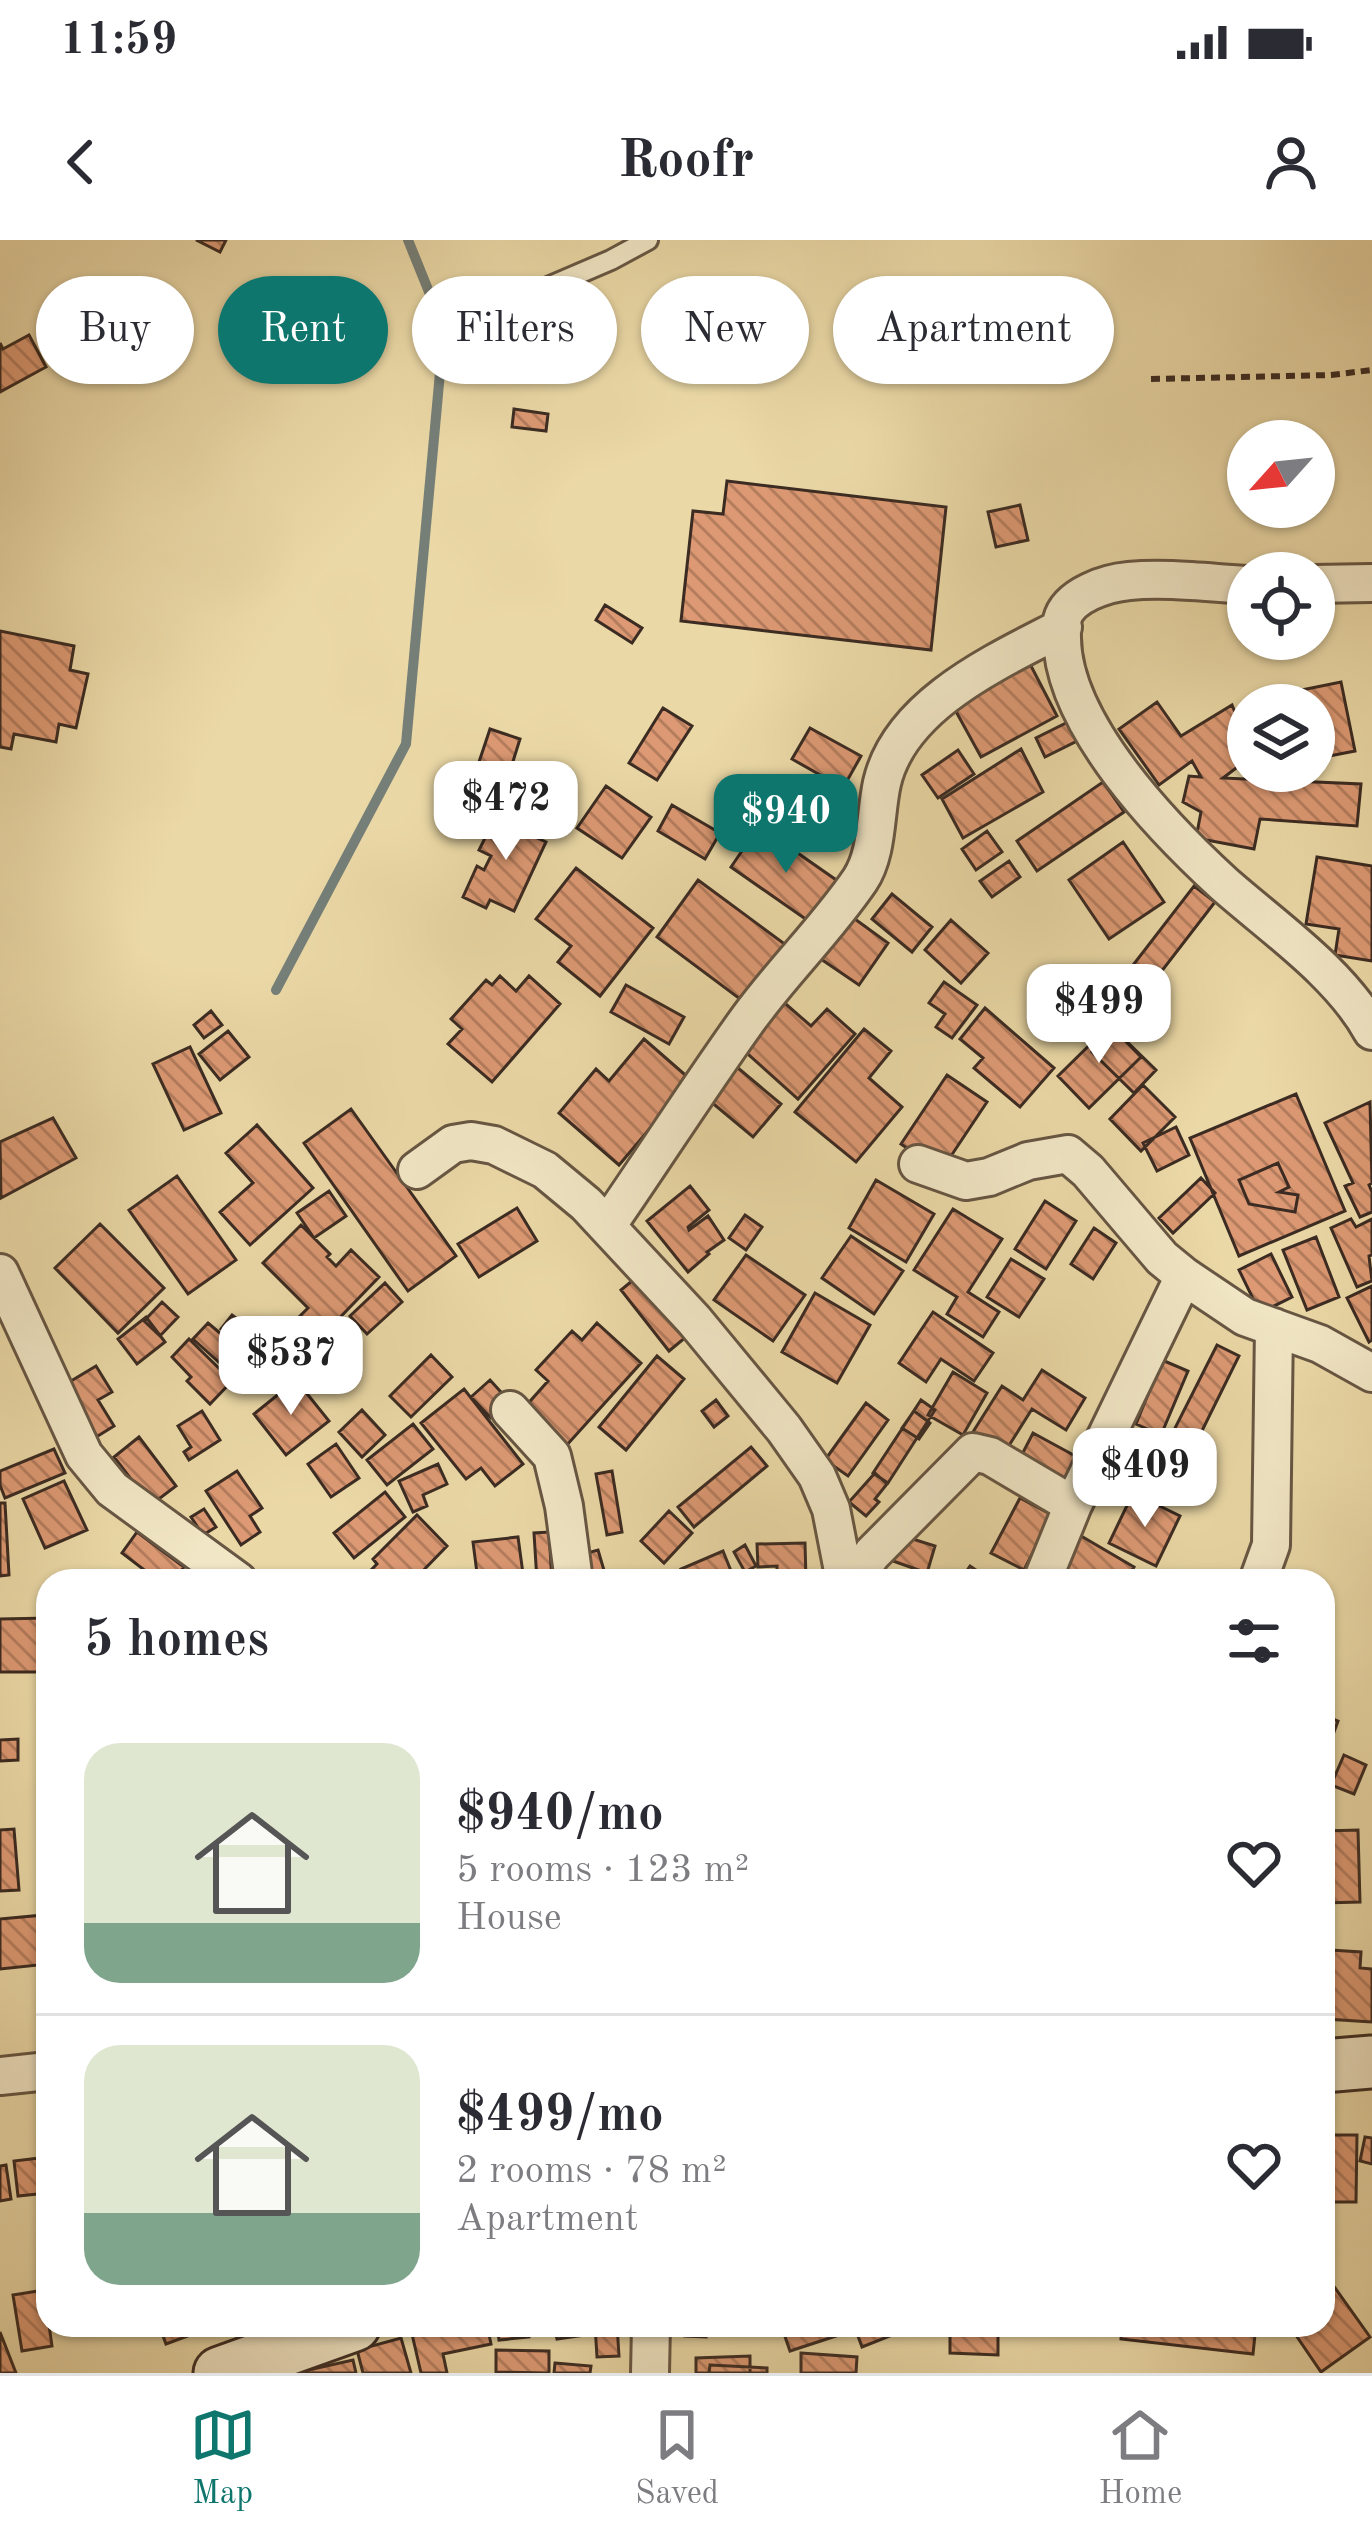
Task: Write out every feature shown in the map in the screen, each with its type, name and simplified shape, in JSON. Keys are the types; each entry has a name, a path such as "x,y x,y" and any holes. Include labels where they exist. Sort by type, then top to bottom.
{"main road":[{"path":"1335,2065 1372,2062"},
{"path":"220,2373 320,2337"}],"street":[{"path":"1227,584 1128,580 1079,597 1063,619 1062,645 1075,697 1114,764 1221,881 1360,1010 1372,1031"},
{"path":"1335,584 1372,583"},
{"path":"607,1226 747,1020 864,873 882,779 917,721 954,687 1063,626"},
{"path":"417,1170 452,1144 494,1145 544,1170 586,1204 694,1320 818,1476 846,1569"},
{"path":"918,1164 966,1180 1068,1154 1184,1276 1244,1317 1320,1344 1372,1373"},
{"path":"0,1273 84,1455 112,1489 222,1569"},
{"path":"1047,1569 1184,1276"},
{"path":"1262,1569 1270,1545 1274,1327"},
{"path":"510,1410 552,1456 572,1569"},
{"path":"859,1569 974,1451 1073,1505"},
{"path":"0,2075 36,2072"},
{"path":"650,2373 651,2337"}],"lane":[{"path":"574,276 648,240"}],"path":[{"path":"1151,379 1372,370"}],"building":[{"path":"196,240 226,240 220,252"},
{"path":"29,335 36,348 36,372 0,392 0,343 3,349"},
{"path":"514,409 548,414 546,431 512,427"},
{"path":"727,481 946,507 931,650 681,621 693,511 723,514"},
{"path":"1020,505 1028,540 996,547 988,512"},
{"path":"605,605 642,628 632,643 596,620"},
{"path":"0,631 74,646 70,670 88,674 76,728 59,724 56,742 14,734 11,749 0,747"},
{"path":"1030,664 1057,716 981,757 953,706"},
{"path":"1341,682 1355,751 1335,755 1335,684 1331,684"},
{"path":"1157,702 1181,736 1227,708 1227,775 1223,778 1227,778 1227,792 1335,792 1335,783 1361,784 1357,826 1260,819 1254,849 1196,838 1201,812 1183,802 1189,776 1201,777 1192,761 1159,785 1119,729"},
{"path":"663,708 692,726 657,780 629,763"},
{"path":"1072,720 1081,739 1045,757 1036,738"},
{"path":"810,728 861,756 843,788 792,759"},
{"path":"490,729 520,739 505,787 474,777"},
{"path":"1021,749 1043,792 963,838 942,799"},
{"path":"958,750 974,774 938,798 922,775"},
{"path":"1103,782 1124,812 1037,871 1017,841"},
{"path":"606,786 651,817 622,858 577,828"},
{"path":"672,805 720,833 705,859 658,831"},
{"path":"506,811 538,826 533,836 546,842 514,911 490,900 486,908 463,897 477,866 484,870 491,856 479,850 492,824 499,827"},
{"path":"759,826 842,884 814,925 731,867"},
{"path":"987,831 1002,852 976,870 962,849"},
{"path":"1123,842 1164,902 1109,939 1069,880"},
{"path":"1317,857 1372,866 1372,961 1335,955 1339,929 1306,924"},
{"path":"1009,861 1020,877 992,897 980,881"},
{"path":"576,868 653,928 600,996 558,962 571,946 536,919"},
{"path":"698,880 786,945 744,1002 657,937"},
{"path":"1194,886 1215,902 1141,998 1120,982"},
{"path":"892,894 932,927 912,952 872,919"},
{"path":"848,914 888,943 859,985 818,957"},
{"path":"951,920 988,953 961,983 925,950"},
{"path":"500,976 516,991 529,976 560,1004 492,1082 448,1044 462,1029 451,1019 486,980 492,985"},
{"path":"944,982 977,1005 952,1038 936,1027 945,1014 929,1003"},
{"path":"626,985 684,1017 669,1044 611,1012"},
{"path":"780,999 811,1026 827,1009 855,1034 798,1099 739,1046"},
{"path":"985,1008 1054,1068 1020,1107 974,1068 983,1058 960,1039"},
{"path":"211,1011 222,1025 204,1038 194,1025"},
{"path":"1110,1025 1141,1057 1089,1108 1058,1076"},
{"path":"864,1029 891,1051 869,1078 902,1107 856,1162 795,1112"},
{"path":"1114,1029 1156,1070 1134,1093 1092,1052"},
{"path":"228,1031 249,1057 220,1080 199,1054"},
{"path":"644,1039 691,1080 619,1165 559,1113 596,1069 609,1081"},
{"path":"190,1047 221,1113 184,1130 153,1064"},
{"path":"732,1063 781,1104 753,1137 704,1096"},
{"path":"947,1075 987,1102 941,1171 901,1144"},
{"path":"1143,1085 1175,1117 1141,1151 1110,1119"},
{"path":"1296,1094 1345,1211 1239,1256 1190,1138"},
{"path":"1370,1102 1372,1212 1360,1217 1345,1186 1353,1183 1325,1123"},
{"path":"351,1109 456,1256 408,1291 304,1143"},
{"path":"53,1118 76,1158 1,1198 0,1142"},
{"path":"257,1125 313,1188 250,1245 220,1212 253,1183 226,1153"},
{"path":"1176,1127 1189,1155 1157,1171 1143,1143"},
{"path":"1278,1163 1289,1187 1279,1192 1298,1195 1295,1212 1249,1204 1239,1180"},
{"path":"177,1176 236,1260 188,1294 129,1210"},
{"path":"1201,1178 1215,1193 1173,1233 1159,1218"},
{"path":"876,1180 934,1214 906,1262 849,1228"},
{"path":"690,1186 709,1210 689,1230 708,1216 724,1240 688,1272 647,1221"},
{"path":"329,1191 346,1216 314,1238 297,1213"},
{"path":"1045,1201 1076,1221 1046,1269 1015,1249"},
{"path":"517,1208 537,1241 479,1277 458,1244"},
{"path":"953,1209 1002,1239 968,1292 999,1312 983,1337 947,1314 957,1297 914,1270"},
{"path":"745,1215 762,1227 746,1250 729,1238"},
{"path":"1351,1219 1356,1227 1372,1219 1372,1281 1357,1287 1331,1228"},
{"path":"100,1224 164,1288 118,1333 55,1268"},
{"path":"301,1225 336,1266 351,1250 379,1277 320,1338 299,1317 308,1308 263,1263"},
{"path":"1094,1228 1116,1243 1093,1279 1071,1264"},
{"path":"851,1236 903,1271 874,1314 822,1278"},
{"path":"1316,1237 1339,1297 1307,1310 1283,1250"},
{"path":"1271,1254 1292,1297 1260,1313 1239,1270"},
{"path":"746,1255 805,1295 773,1341 714,1300"},
{"path":"1011,1259 1044,1279 1019,1317 987,1297"},
{"path":"638,1276 686,1337 669,1351 621,1290"},
{"path":"385,1283 402,1302 367,1334 350,1316"},
{"path":"1372,1286 1372,1340 1369,1342 1347,1298"},
{"path":"815,1293 870,1325 837,1383 782,1352"},
{"path":"162,1302 178,1317 160,1336 144,1321"},
{"path":"933,1312 993,1353 974,1381 941,1359 926,1382 899,1363"},
{"path":"232,1315 265,1340 254,1354 221,1329"},
{"path":"146,1317 165,1342 137,1364 118,1339"},
{"path":"208,1323 246,1355 231,1373 193,1339"},
{"path":"597,1323 641,1363 566,1446 524,1408 548,1381 536,1370 572,1331 582,1340"},
{"path":"338,1328 353,1347 314,1380 298,1362"},
{"path":"189,1339 232,1381 210,1404 172,1357"},
{"path":"1217,1345 1239,1356 1194,1447 1171,1436"},
{"path":"275,1354 288,1370 268,1386 255,1369"},
{"path":"431,1355 452,1377 411,1417 390,1396"},
{"path":"657,1356 684,1379 626,1450 599,1427"},
{"path":"1162,1360 1188,1371 1161,1435 1136,1424"},
{"path":"96,1366 112,1392 98,1400 114,1426 93,1439 61,1387"},
{"path":"1042,1370 1085,1398 1066,1430 1032,1409 1003,1455 971,1435 1002,1386 1023,1400"},
{"path":"953,1372 987,1393 963,1435 928,1415"},
{"path":"296,1380 329,1421 286,1455 254,1414"},
{"path":"490,1380 509,1401 491,1418 471,1397"},
{"path":"464,1389 523,1464 495,1486 481,1468 466,1479 421,1423"},
{"path":"716,1400 728,1416 714,1427 702,1411"},
{"path":"921,1400 935,1410 888,1483 873,1473"},
{"path":"866,1403 888,1420 848,1476 825,1460"},
{"path":"362,1410 385,1435 362,1457 339,1432"},
{"path":"202,1411 220,1440 189,1460 184,1452 191,1447 178,1426"},
{"path":"914,1411 930,1423 919,1439 902,1428"},
{"path":"413,1424 433,1449 387,1485 367,1460"},
{"path":"1033,1433 1092,1465 1074,1499 1016,1466"},
{"path":"139,1437 176,1486 151,1505 114,1457"},
{"path":"336,1444 359,1478 331,1497 308,1464"},
{"path":"1156,1445 1169,1452 1164,1463 1150,1456"},
{"path":"751,1447 767,1466 694,1527 678,1507"},
{"path":"54,1449 65,1473 5,1498 0,1471"},
{"path":"438,1464 447,1484 423,1495 427,1506 413,1512 399,1481"},
{"path":"237,1471 262,1508 250,1516 260,1532 241,1545 206,1491"},
{"path":"612,1471 622,1532 607,1535 596,1474"},
{"path":"875,1473 887,1484 866,1516 849,1502"},
{"path":"64,1481 87,1530 45,1548 23,1499"},
{"path":"385,1492 405,1517 354,1558 334,1533"},
{"path":"1133,1493 1180,1516 1156,1566 1109,1543"},
{"path":"1020,1498 1052,1515 1025,1569 991,1553"},
{"path":"0,1503 5,1503 9,1575 0,1576"},
{"path":"204,1509 216,1527 203,1535 191,1517"},
{"path":"669,1511 692,1533 664,1563 641,1541"},
{"path":"417,1515 447,1546 425,1569 372,1569 377,1564 373,1559"},
{"path":"137,1532 184,1567 143,1569 122,1553"},
{"path":"549,1532 551,1569 536,1569 534,1533"},
{"path":"1076,1533 1134,1567 1133,1569 1055,1569"},
{"path":"900,1535 935,1546 928,1569 893,1561"},
{"path":"518,1537 522,1569 476,1569 473,1542"},
{"path":"805,1543 806,1569 758,1567 757,1544"},
{"path":"745,1545 756,1566 743,1569 734,1552"},
{"path":"598,1550 604,1569 580,1569 576,1556"},
{"path":"723,1551 730,1569 681,1569"},
{"path":"36,1618 36,1672 0,1672 0,1619"},
{"path":"18,1739 18,1760 0,1761 0,1740"},
{"path":"1344,1755 1366,1765 1354,1794 1335,1787"},
{"path":"14,1829 19,1890 0,1891 0,1830"},
{"path":"1358,1830 1360,1902 1335,1903 1335,1831"},
{"path":"36,1916 36,1965 0,1969 0,1919"},
{"path":"1335,1950 1361,1952 1360,1968 1372,1969 1372,2022 1335,2020"},
{"path":"1335,2135 1357,2135 1356,2202 1335,2202"},
{"path":"1365,2137 1372,2138 1372,2164 1360,2161"},
{"path":"36,2158 36,2194 18,2196 14,2161"},
{"path":"6,2165 11,2199 0,2201 0,2166"},
{"path":"1335,2288 1370,2337 1321,2372 1297,2337 1335,2337"},
{"path":"36,2291 36,2337 51,2337 52,2346 22,2351 13,2295"},
{"path":"0,2332 16,2373 0,2373"},
{"path":"413,2337 490,2337 491,2344 443,2354 447,2373 421,2373"},
{"path":"596,2337 618,2337 619,2356 597,2357"},
{"path":"785,2337 833,2337 790,2351"},
{"path":"858,2337 887,2337 862,2347"},
{"path":"950,2337 998,2337 998,2355 950,2353"},
{"path":"1121,2337 1255,2337 1253,2354"},
{"path":"401,2338 411,2373 363,2373 357,2350"},
{"path":"496,2350 549,2351 549,2373 496,2372"},
{"path":"801,2353 857,2357 856,2373 801,2373"},
{"path":"750,2356 750,2373 696,2373 696,2358"},
{"path":"353,2360 356,2373 295,2373"},
{"path":"555,2363 591,2366 590,2373 554,2373"},
{"path":"710,2365 767,2368 767,2373 709,2373"}],"waterway":[{"path":"276,990 406,744 444,329 408,240"}]}
